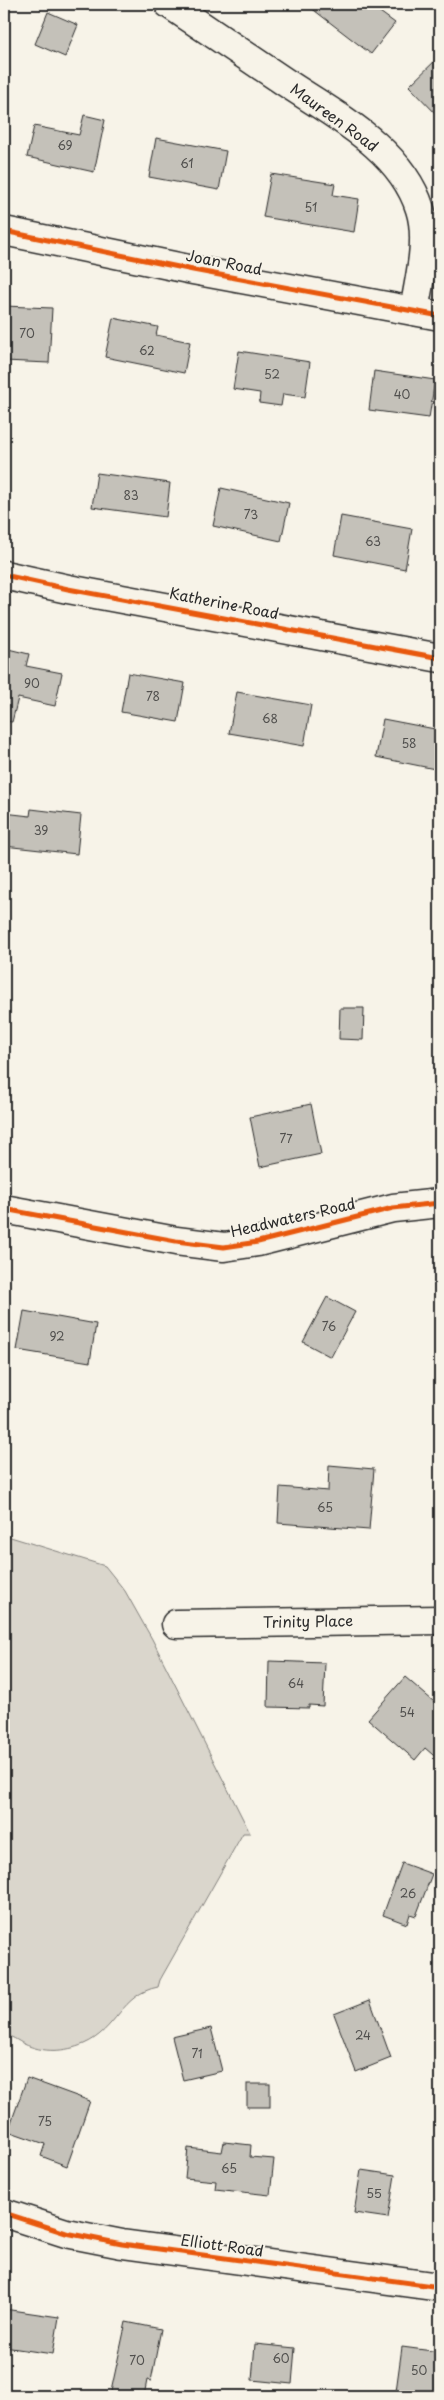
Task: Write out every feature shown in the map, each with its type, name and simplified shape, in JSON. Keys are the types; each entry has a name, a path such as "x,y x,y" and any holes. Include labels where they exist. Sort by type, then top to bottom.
{"street":[{"name":"Maureen Road","path":"169,4 375,145 405,177 421,211 427,313"},
{"name":"Joan Road","path":"4,231 222,276 427,313"},
{"name":"Katherine Road","path":"4,575 68,589 440,658"},
{"name":"Headwaters Road","path":"4,1209 176,1241 224,1247 258,1242 393,1208 440,1203"},
{"name":"Trinity Place","path":"176,1624 440,1620"},
{"name":"Elliott Road","path":"4,2213 66,2233 122,2244 440,2287"}],"shaded area":[{"path":"4,1535 105,1566 125,1591 152,1639 250,1833 243,1833 160,1980 158,1987 135,1997 95,2038 77,2047 62,2050 39,2049 24,2044 12,2037 4,2036"}],"building":[{"path":"306,4 369,4 395,23 371,54"},
{"path":"48,12 78,25 65,57 35,44"},
{"path":"440,56 440,118 409,86"},
{"path":"84,115 105,120 94,172 27,157 34,126 79,135"},
{"path":"156,138 226,151 219,190 149,177"},
{"path":"271,174 335,184 333,195 359,199 354,232 263,217"},
{"path":"4,306 52,308 49,363 4,361"},
{"path":"113,318 158,327 156,335 190,342 184,373 105,357"},
{"path":"239,351 310,362 305,397 283,394 281,406 259,403 260,393 233,389"},
{"path":"374,371 435,380 429,418 369,410"},
{"path":"97,473 170,483 166,517 92,507"},
{"path":"221,488 289,503 281,541 213,526"},
{"path":"341,516 412,529 405,569 334,555"},
{"path":"4,648 29,654 26,666 62,673 55,706 18,698 12,722 4,721"},
{"path":"128,673 185,683 178,722 121,712"},
{"path":"237,692 311,705 304,746 229,733"},
{"path":"383,719 440,730 440,770 376,757"},
{"path":"31,809 81,815 77,854 4,846 4,813 30,816"},
{"path":"340,1008 364,1008 363,1040 339,1039"},
{"path":"311,1104 321,1154 260,1167 250,1117"},
{"path":"327,1297 355,1312 331,1357 303,1342"},
{"path":"24,1311 96,1324 90,1362 17,1350"},
{"path":"329,1465 374,1469 369,1530 278,1523 280,1487 328,1491"},
{"path":"269,1661 325,1663 323,1706 309,1705 309,1708 268,1707"},
{"path":"405,1677 440,1707 440,1761 425,1748 415,1760 368,1719"},
{"path":"402,1863 432,1874 416,1916 410,1914 407,1924 383,1915"},
{"path":"370,2000 391,2058 356,2072 334,2014"},
{"path":"211,2028 222,2071 183,2080 172,2037"},
{"path":"27,2078 90,2101 67,2166 41,2156 45,2144 8,2131"},
{"path":"247,2084 270,2084 270,2107 247,2107"},
{"path":"224,2142 251,2145 250,2157 274,2159 270,2195 215,2189 216,2181 185,2178 188,2148 222,2152"},
{"path":"361,2170 395,2175 388,2218 354,2213"},
{"path":"4,2309 59,2317 53,2354 4,2347"},
{"path":"126,2322 161,2329 151,2381 147,2380 144,2396 110,2396"},
{"path":"255,2344 295,2348 292,2384 252,2380"},
{"path":"402,2347 440,2352 440,2396 396,2391"}],"cycle path":[{"path":"4,231 193,270 440,316"},
{"path":"4,575 68,589 440,658"},
{"path":"4,1209 176,1241 224,1247 258,1242 393,1208 440,1203"},
{"path":"4,2213 66,2233 122,2244 440,2287"}]}
